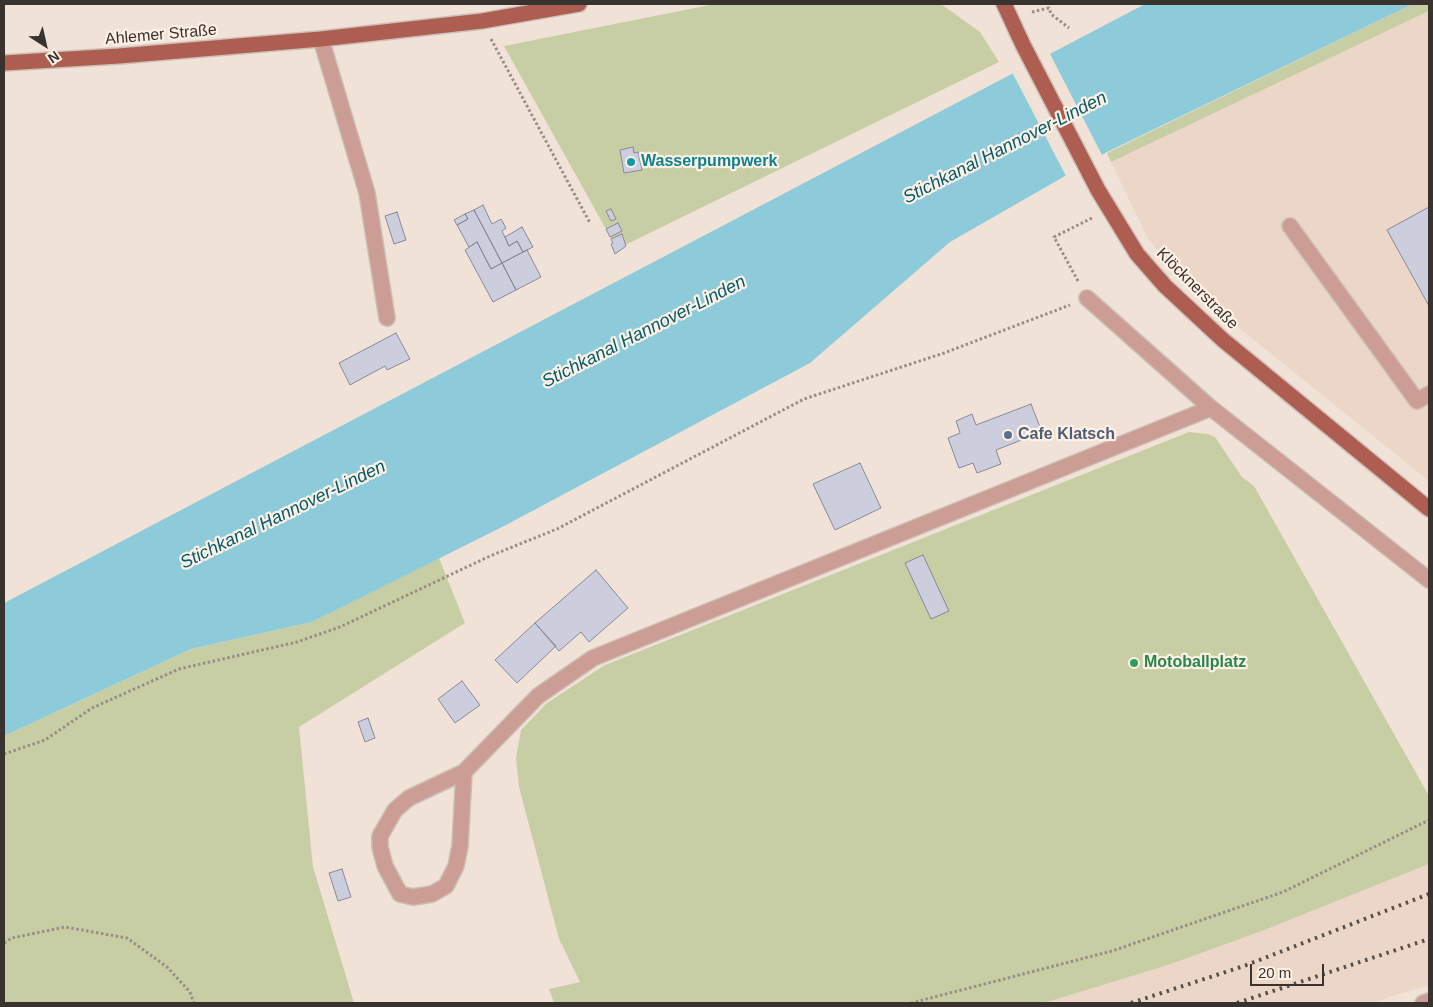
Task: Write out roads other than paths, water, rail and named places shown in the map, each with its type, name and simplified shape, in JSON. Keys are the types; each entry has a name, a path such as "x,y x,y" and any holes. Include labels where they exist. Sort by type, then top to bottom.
{"main road":[{"name":"Ahlemer Straße","path":"4,63 119,56 321,38 482,21 579,4"},
{"name":"Klöcknerstraße","path":"1002,6 1098,190 1137,254 1188,309 1231,347 1429,509"}],"street":[{"path":"321,38 367,193 387,318"},
{"path":"1290,226 1417,401 1429,394"},
{"path":"1087,298 1211,408 1429,580"},
{"path":"464,772 460,846 456,866 446,886 432,894 413,897 400,894 385,866 380,847 380,836 395,810 409,798 464,772 538,696 593,658 1211,408"},
{"path":"1423,1003 1429,1001"}],"water":[{"name":"Stichkanal Hannover-Linden","path":"1145,4 1413,4 1107,152 950,242 810,363 506,525 312,622 191,649 4,736 4,603"}],"railway":[{"path":"1131,1003 1244,966 1429,894"},
{"path":"1237,1003 1429,939"}],"place":[{"name":"Wasserpumpwerk","path":"631,162"},
{"name":"Cafe Klatsch","path":"1008,435"},
{"name":"Motoballplatz","path":"1134,663"}]}
